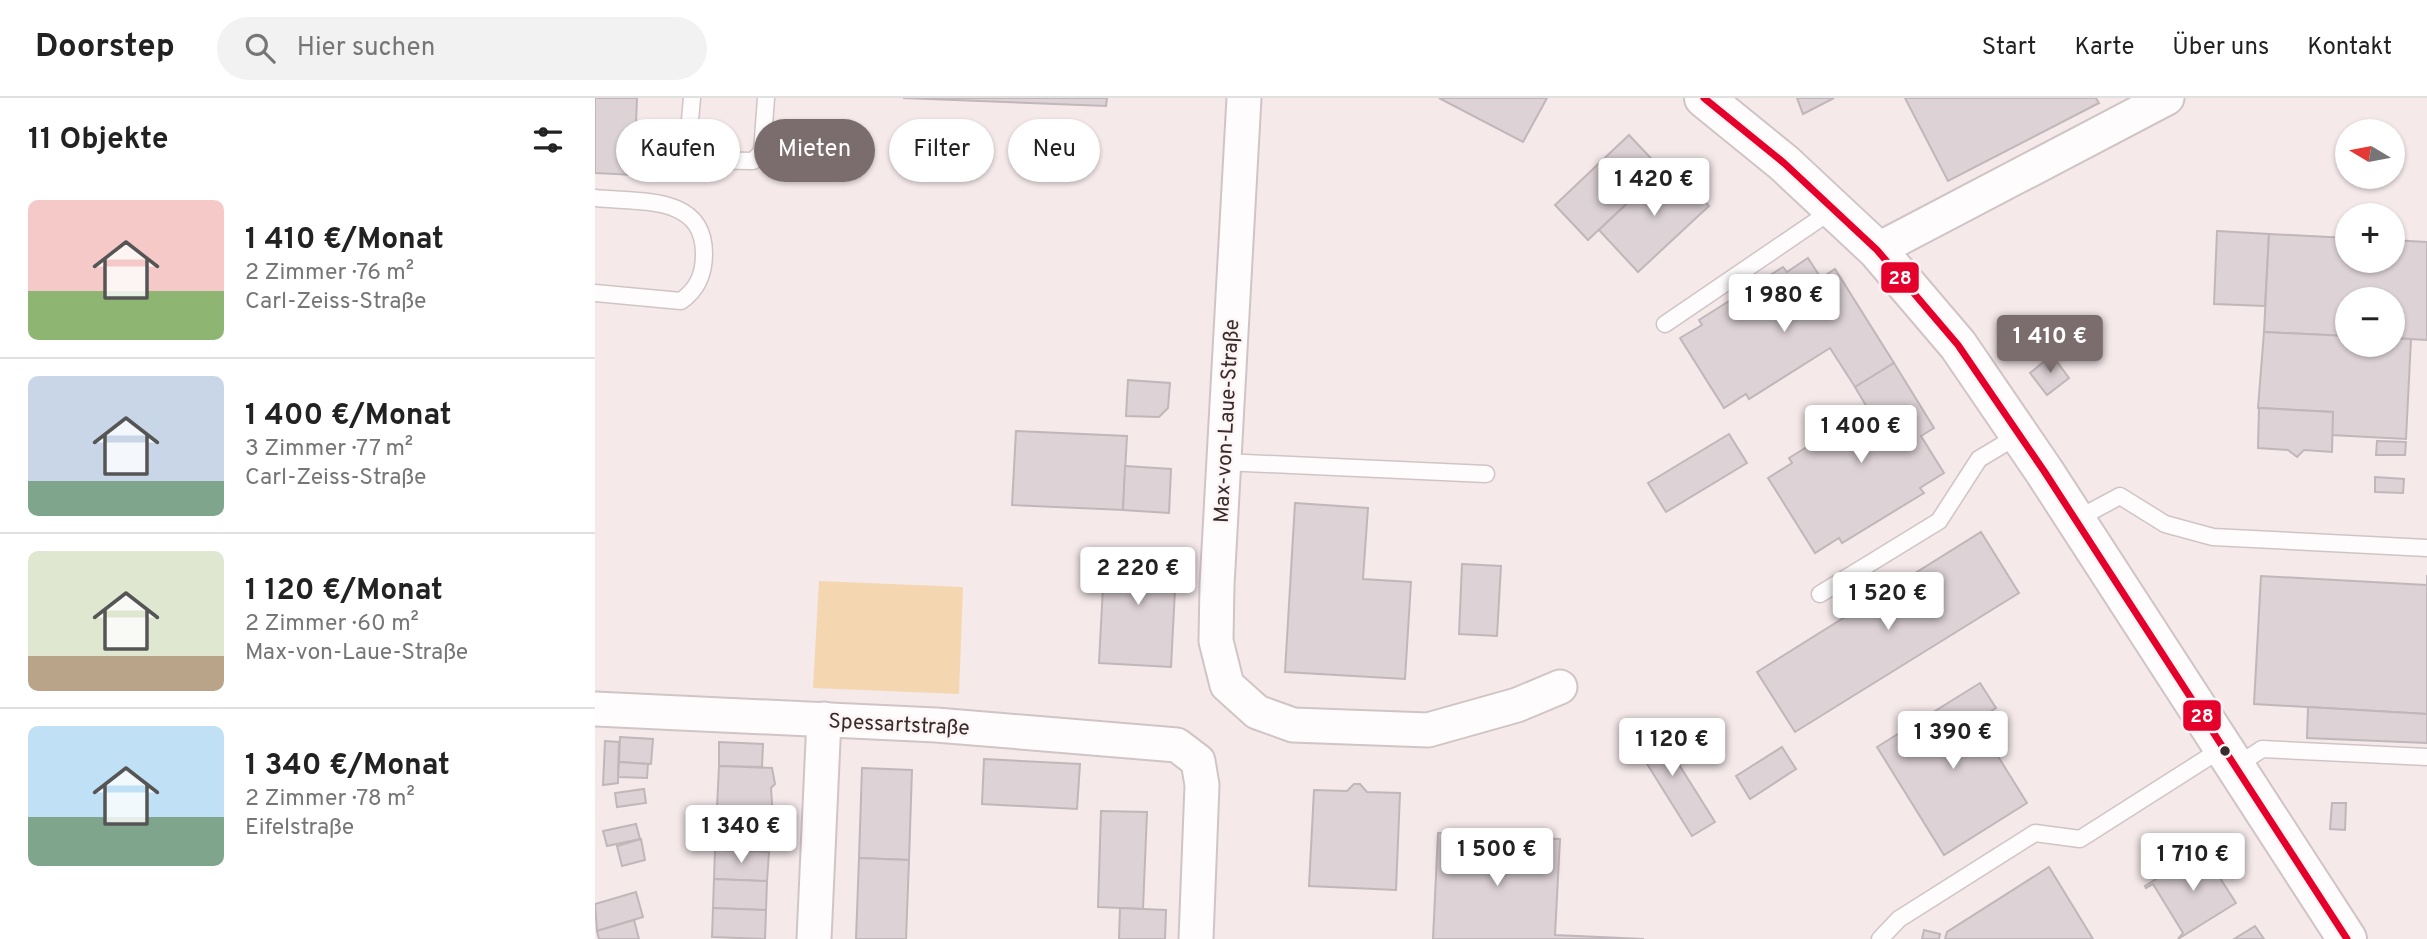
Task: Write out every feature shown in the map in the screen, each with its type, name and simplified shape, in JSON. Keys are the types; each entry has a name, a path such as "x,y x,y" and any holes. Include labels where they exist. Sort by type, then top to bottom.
{"street":[{"name":"Max-von-Laue-Straße","path":"1244,98 1216,641 1227,685 1257,712 1293,725 1428,730 1517,705 1560,687"},
{"path":"1704,98 1784,163 1877,250 1958,345 2020,435 2347,939"},
{"path":"1877,250 2167,98"},
{"name":"Spessartstraße","path":"595,709 936,725 1177,745 1198,761 1202,785 1196,939"},
{"path":"814,939 824,719"}],"lane":[{"path":"692,98 687,152 689,157 693,160 753,161 762,152 766,98"},
{"path":"595,198 684,210 696,220 702,233 704,264 695,289 681,301 595,293"},
{"path":"1665,324 1834,209"},
{"path":"1820,594 1939,521 1979,459 2020,435"},
{"path":"1224,462 1486,474"},
{"path":"2075,520 2120,496 2165,524 2213,537 2427,548"},
{"path":"1880,939 1899,919 2035,833 2080,839 2229,758 2262,749 2427,757"}],"shaded area":[{"path":"819,581 963,587 959,694 813,688"}],"building":[{"path":"595,98 637,98 636,119 616,119 616,174 595,173"},
{"path":"903,98 1107,98 1106,106"},
{"path":"1439,98 1547,98 1523,142"},
{"path":"1797,98 1834,98 1803,114"},
{"path":"1905,98 2096,98 2099,103 1948,181"},
{"path":"1629,135 1662,170 1588,240 1555,205"},
{"path":"1669,164 1709,206 1638,272 1599,230"},
{"path":"2217,231 2269,234 2265,306 2214,304"},
{"path":"2269,234 2335,237 2335,273 2405,273 2405,241 2427,242 2427,340 2405,339 2405,287 2335,287 2335,335 2264,332"},
{"path":"1808,258 1821,278 1835,269 1894,363 1855,387 1830,348 1749,399 1746,394 1724,408 1680,338 1702,325 1699,320 1783,267 1787,272"},
{"path":"2264,332 2335,335 2335,357 2405,357 2405,339 2411,339 2406,439 2331,435 2333,412 2258,408"},
{"path":"2052,355 2069,378 2047,395 2030,373"},
{"path":"1894,363 1934,428 1921,436 1944,473 1920,488 1924,493 1842,543 1839,538 1815,553 1768,478 1792,463 1789,458 1868,409 1855,387"},
{"path":"1128,380 1170,383 1168,408 1159,417 1126,416"},
{"path":"2259,408 2333,412 2332,452 2304,450 2297,457 2288,450 2258,448"},
{"path":"1016,431 1127,436 1123,510 1012,505"},
{"path":"1729,434 1747,463 1666,512 1648,483"},
{"path":"2377,441 2406,442 2405,455 2376,455"},
{"path":"1125,466 1171,469 1169,513 1123,510"},
{"path":"2375,477 2404,479 2403,493 2375,492"},
{"path":"1295,503 1368,508 1363,579 1411,582 1405,679 1285,672"},
{"path":"1981,532 2019,593 1795,732 1757,672"},
{"path":"1105,548 1177,551 1171,667 1099,663"},
{"path":"1462,564 1501,566 1497,636 1459,634"},
{"path":"2261,576 2427,585 2427,714 2254,704"},
{"path":"1980,683 1996,708 1976,721 2027,803 1944,855 1877,747"},
{"path":"2308,707 2427,714 2427,743 2307,738"},
{"path":"1651,720 1715,822 1692,836 1629,735"},
{"path":"620,737 653,739 651,764 619,762"},
{"path":"605,741 619,742 618,783 603,785"},
{"path":"719,742 763,744 762,767 719,766"},
{"path":"1782,747 1796,769 1750,799 1736,776"},
{"path":"984,759 1080,764 1077,809 982,804"},
{"path":"619,762 648,764 647,778 618,777"},
{"path":"719,766 772,768 775,784 771,788 773,818 770,818 769,833 773,837 769,852 715,850"},
{"path":"862,768 912,770 909,860 859,858"},
{"path":"1354,784 1360,784 1367,792 1400,793 1396,890 1309,886 1314,790 1347,791"},
{"path":"644,789 646,803 617,807 615,793"},
{"path":"2332,803 2346,803 2345,830 2330,829"},
{"path":"1101,811 1147,812 1143,909 1098,907"},
{"path":"636,824 640,839 607,846 603,831"},
{"path":"1438,833 1498,836 1498,842 1509,842 1509,837 1560,839 1555,935 1644,939 1433,939"},
{"path":"641,839 645,860 622,866 617,846"},
{"path":"715,850 769,852 767,881 714,879"},
{"path":"2202,850 2236,903 2178,939 2183,933 2153,884 2146,888 2145,886"},
{"path":"859,858 909,860 906,939 856,939"},
{"path":"2049,867 2093,939 1945,939 1947,932"},
{"path":"714,879 767,881 766,910 713,908"},
{"path":"636,892 643,917 597,931 595,904"},
{"path":"713,908 766,910 765,939 712,937"},
{"path":"1120,908 1166,910 1165,939 1119,939"},
{"path":"634,920 639,939 599,939 597,931"},
{"path":"2255,926 2264,939 2234,939"},
{"path":"1924,930 1940,934 1939,939 1922,939"}],"transit line":[{"name":"28","path":"1704,98 1784,163 1877,250 1958,345 2044,471 2347,939"}]}
